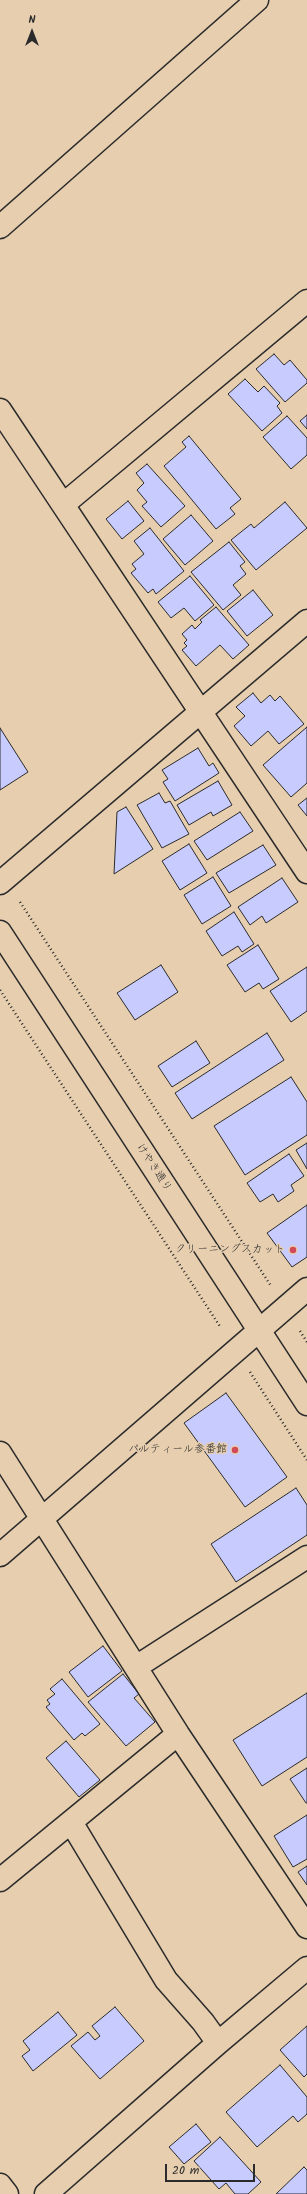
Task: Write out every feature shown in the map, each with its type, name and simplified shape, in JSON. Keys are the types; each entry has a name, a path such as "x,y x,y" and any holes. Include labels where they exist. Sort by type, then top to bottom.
{"street":[{"path":"0,227 257,0"},
{"path":"64,504 307,301"},
{"path":"0,410 64,504 200,713 307,872"},
{"path":"3,880 307,621"},
{"name":"けやき通り","path":"0,932 307,1404"},
{"path":"0,1555 307,1289"},
{"path":"0,1454 43,1519 178,1734 307,1927"},
{"path":"136,1667 307,1556"},
{"path":"0,1880 178,1734"},
{"path":"71,1822 166,1980 203,2022 218,2043"},
{"path":"46,2194 218,2043 307,1968"},
{"path":"0,2185 6,2194"}],"path":[{"path":"3,880 307,1342"},
{"path":"0,990 307,1460"}],"building":[{"path":"274,354 284,365 290,360 307,380 307,383 285,402 256,369"},
{"path":"245,379 258,392 264,386 280,403 277,406 282,413 262,431 228,394"},
{"path":"307,415 307,429 300,421"},
{"path":"287,416 307,438 307,455 291,469 263,437"},
{"path":"189,436 241,499 230,508 235,514 216,529 164,466 186,447 182,442"},
{"path":"147,464 185,506 161,527 142,506 147,502 137,490 144,483 136,473"},
{"path":"128,501 144,521 122,539 106,519"},
{"path":"285,502 307,528 256,570 231,540 251,524 254,528"},
{"path":"191,515 213,541 185,565 163,539"},
{"path":"150,528 184,571 156,594 153,589 148,593 131,573 136,569 132,564 144,554 134,541"},
{"path":"229,542 245,562 240,566 246,574 233,585 241,595 223,610 191,572"},
{"path":"190,576 214,605 195,621 184,608 171,618 158,602"},
{"path":"253,590 273,615 247,636 227,611"},
{"path":"216,607 249,645 233,659 220,645 196,666 182,650 187,646 184,643 187,640 182,634 192,625 195,629 202,622 200,620"},
{"path":"253,693 261,703 270,695 275,701 280,696 304,724 279,744 268,731 251,746 234,726 245,716 236,707"},
{"path":"307,727 307,783 291,797 263,765"},
{"path":"0,728 28,772 0,790"},
{"path":"198,748 209,766 213,763 219,773 175,801 163,782 168,779 162,770"},
{"path":"218,781 232,805 213,816 211,812 189,825 177,805"},
{"path":"159,793 165,803 170,801 189,834 162,848 137,805"},
{"path":"307,798 307,816 298,805"},
{"path":"126,807 153,849 114,874 117,812"},
{"path":"240,812 253,831 207,860 194,841"},
{"path":"189,844 207,873 180,890 162,861"},
{"path":"263,845 276,865 229,893 216,873"},
{"path":"213,877 231,906 202,924 184,895"},
{"path":"282,878 298,902 266,923 262,916 250,925 238,907"},
{"path":"234,912 254,944 242,952 238,946 222,956 206,931"},
{"path":"258,945 279,979 263,989 259,983 245,992 227,965"},
{"path":"161,965 178,992 135,1020 117,993"},
{"path":"307,967 307,1011 291,1022 270,991"},
{"path":"267,1033 284,1060 192,1119 175,1093"},
{"path":"196,1041 210,1063 172,1087 158,1066"},
{"path":"291,1077 307,1102 307,1135 245,1175 214,1126"},
{"path":"307,1143 307,1169 296,1150"},
{"path":"289,1154 304,1176 291,1185 294,1191 278,1202 273,1194 260,1202 247,1183"},
{"path":"307,1205 307,1257 292,1267 267,1233"},
{"name":"パルティール参番館","path":"226,1393 287,1477 245,1507 184,1423"},
{"path":"296,1488 307,1505 307,1535 236,1582 211,1544"},
{"path":"103,1646 122,1671 88,1697 69,1672"},
{"path":"123,1674 139,1694 134,1698 155,1722 126,1746 88,1702"},
{"path":"62,1679 100,1724 85,1736 82,1733 74,1740 46,1707 50,1704 47,1700 55,1694 50,1689"},
{"path":"307,1693 307,1757 262,1786 233,1740"},
{"path":"66,1741 100,1780 79,1797 46,1758"},
{"path":"307,1768 307,1803 306,1803 290,1779"},
{"path":"307,1815 307,1859 293,1867 274,1836"},
{"path":"307,1866 307,1885 298,1872"},
{"path":"115,2007 144,2041 100,2079 71,2046 88,2032 95,2040 100,2036 92,2026"},
{"path":"58,2012 77,2035 33,2071 22,2056 30,2050 23,2041"},
{"path":"307,2026 307,2074 304,2077 280,2050"},
{"path":"280,2065 307,2097 307,2114 298,2122 293,2116 257,2147 226,2112"},
{"path":"196,2124 211,2142 184,2164 169,2147"},
{"path":"220,2137 261,2182 248,2194 235,2194 226,2183 219,2189 194,2161"},
{"path":"304,2167 307,2170 307,2194 276,2194"}],"place":[{"name":"クリーニングスカット","path":"293,1250"},
{"name":"パルティール参番館","path":"235,1450"}]}
